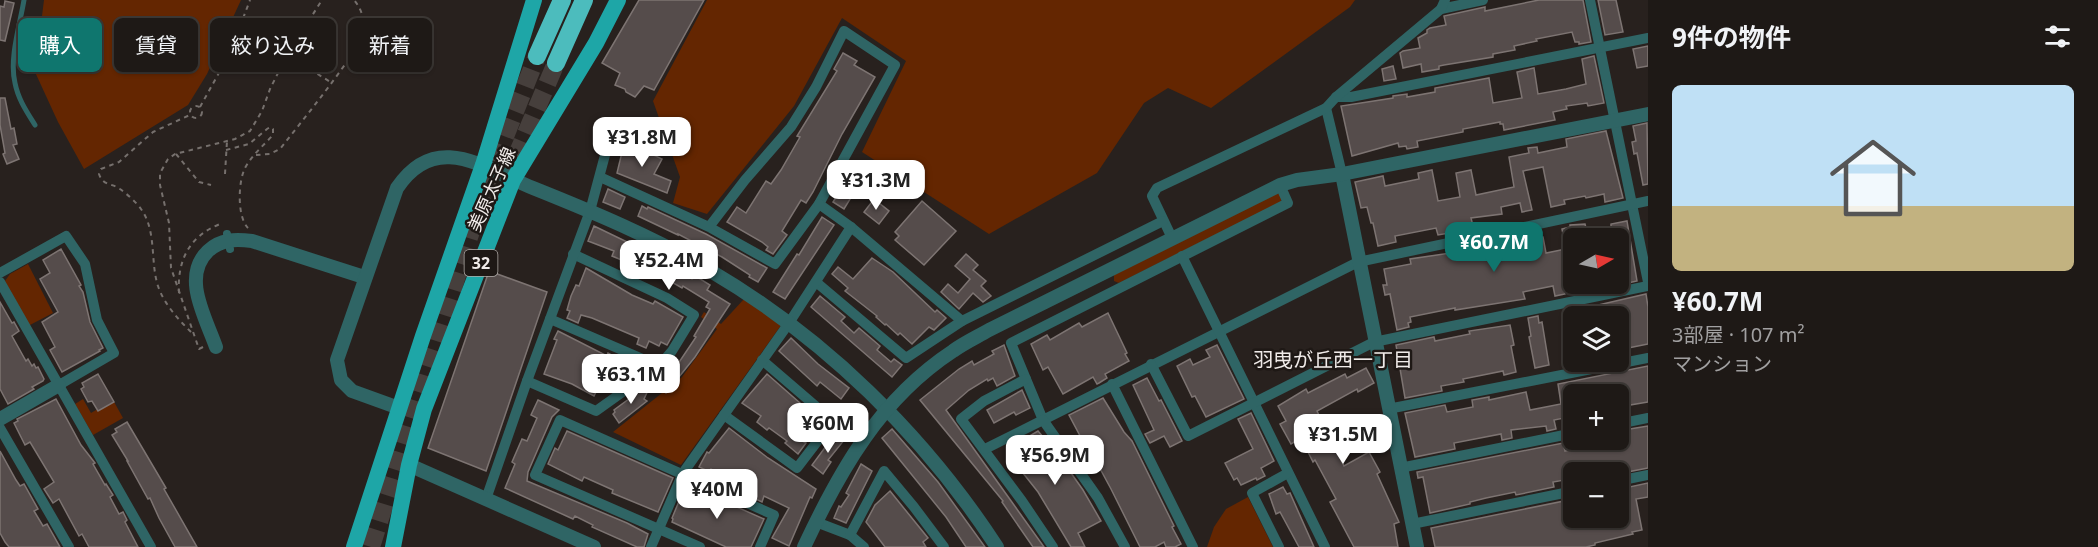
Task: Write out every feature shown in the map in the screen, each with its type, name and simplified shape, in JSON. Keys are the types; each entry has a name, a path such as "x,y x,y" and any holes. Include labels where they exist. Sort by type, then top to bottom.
{"highway":[{"path":"537,56 562,0"},
{"path":"556,63 584,0"}],"main road":[{"name":"美原太子線","path":"354,547 399,408 483,165 534,0"},
{"name":"美原太子線","path":"393,547 424,409 513,180 596,43 618,0"}],"street":[{"path":"1172,238 1152,196 1157,188 1326,108 1443,4 1483,0"},
{"path":"1151,364 1188,436 1374,342 1648,284 1590,0"},
{"path":"600,177 709,228 775,264 819,204 895,65 844,31 816,87 791,127 745,180 709,228"},
{"path":"1336,97 1351,97 1648,38"},
{"path":"1326,108 1342,174 1417,547"},
{"path":"804,547 850,457 887,409 925,372 952,351 989,330 1280,185 1648,114"},
{"path":"486,499 590,211 612,129"},
{"path":"399,408 352,391 341,380 337,360 364,277 397,188 411,169 423,162 444,156 483,165 672,249 708,269 789,323 887,409 952,484 997,547"},
{"path":"1125,547 1098,498 1043,420 1011,343 1288,203 1280,185"},
{"path":"985,449 1358,262 1648,201"},
{"path":"819,204 851,227 962,321"},
{"path":"816,282 906,358 962,321 1163,221"},
{"path":"651,547 683,473 789,323 851,227"},
{"path":"0,273 66,236 85,264 97,320 114,353 0,419"},
{"path":"215,345 197,294 195,280 200,261 213,247 229,241 252,241 364,277"},
{"path":"527,381 596,411 659,366 672,351 694,315 667,298 573,254"},
{"path":"1182,256 1325,547"},
{"path":"1106,271 1115,290"},
{"path":"0,282 151,547"},
{"path":"550,319 659,366"},
{"path":"1388,409 1648,358"},
{"path":"724,415 797,468 833,421 762,360"},
{"path":"1026,379 984,401 961,419 985,449 1053,547"},
{"path":"1112,384 1193,547"},
{"path":"1629,422 1648,418"},
{"path":"700,547 535,475 560,420 774,515 760,547"},
{"path":"0,428 69,547"},
{"path":"1400,468 1563,435"},
{"path":"410,465 594,547"},
{"path":"850,535 884,471 944,547"},
{"path":"1279,547 1252,493 1288,473"},
{"path":"1629,479 1648,475"},
{"path":"1412,524 1563,493"},
{"path":"816,522 850,535 864,547"}],"lane":[{"path":"24,0 13,66 21,102 35,125"}],"path":[{"path":"243,18 250,0"},
{"path":"311,18 322,0"},
{"path":"254,155 270,154 280,149 332,83 358,44 363,34 364,24 362,13 354,0"},
{"path":"192,114 196,117 201,116 200,107 219,72"},
{"path":"215,345 199,350 192,334 171,268 169,223 160,185 160,173 168,159 175,154 227,141 250,131 257,122 279,72"},
{"path":"314,72 332,83"},
{"path":"192,114 193,106 200,107"},
{"path":"192,114 153,132 119,162 101,169 99,174 100,180 107,185 119,188 141,209 151,232 158,287 165,302 192,334"},
{"path":"226,150 249,144 272,127 273,135 254,155 243,173 240,190 241,217 243,223 252,231"},
{"path":"225,174 227,141"},
{"path":"175,154 199,182 211,185"}],"shaded area":[{"path":"44,0 241,0 233,18 210,18 210,67 188,105 84,169 58,122 35,72 102,72 102,18 42,18"},
{"path":"707,0 1355,0 1350,7 1211,108 1168,88 1144,103 1097,173 989,234 862,152 906,61 842,18 794,106 707,214 673,203 680,177 653,101"},
{"path":"1276,192 1281,195 1281,202 1119,283 1114,281 1114,274"},
{"path":"28,264 53,313 28,326 5,281 10,274"},
{"path":"744,299 782,324 681,465 613,432 682,377 717,329 701,317 704,312 721,324"},
{"path":"83,399 91,413 113,400 123,418 93,435 75,404"},
{"path":"1248,497 1273,547 1207,547 1214,527 1226,509"}],"building":[{"path":"639,0 704,0 654,90 644,86 635,97 615,85 620,73 602,63"},
{"path":"1539,0 1583,0 1591,42 1579,44 1575,42 1572,32 1536,39 1537,41 1514,46 1515,50 1493,54 1493,57 1439,66 1439,69 1422,72 1421,64 1403,68 1400,53 1420,48 1418,38 1427,33 1430,28 1446,25 1444,16 1485,7 1485,11"},
{"path":"1598,0 1616,0 1623,32 1605,35"},
{"path":"5,1 14,3 5,41 0,40 0,6 4,7"},
{"path":"1648,46 1648,66 1637,68 1633,49"},
{"path":"843,53 857,61 854,65 875,77 842,134 813,192 806,203 801,200 782,231 787,235 773,254 766,250 768,247 762,242 727,222 737,207 746,213 766,181 771,184 781,170 800,137 797,136 837,71 834,69"},
{"path":"1594,56 1604,103 1566,106 1567,109 1553,112 1555,120 1504,130 1500,122 1417,141 1418,147 1407,149 1406,146 1399,147 1398,143 1352,156 1341,106 1393,98 1393,96 1407,94 1407,97 1435,92 1435,88 1489,78 1493,103 1522,98 1517,72 1534,68 1538,94 1566,89 1586,84 1582,59"},
{"path":"1393,66 1396,79 1384,81 1382,69"},
{"path":"0,98 5,98 11,129 14,128 17,144 13,145 19,159 7,164 3,154 5,153 0,125"},
{"path":"1647,123 1648,184 1643,185 1637,153 1634,154 1632,142 1636,141 1633,126"},
{"path":"1606,131 1623,198 1605,202 1604,194 1586,198 1585,196 1564,200 1565,204 1551,207 1543,167 1523,171 1532,210 1522,212 1520,203 1501,207 1502,214 1471,218 1473,226 1455,229 1455,232 1438,235 1436,228 1395,236 1396,242 1378,246 1367,207 1361,208 1355,182 1383,176 1385,186 1419,179 1418,173 1432,170 1438,201 1460,197 1456,173 1471,170 1476,195 1514,187 1509,157 1529,153 1528,148 1537,147 1538,153 1567,147 1566,139"},
{"path":"631,144 662,159 654,174 671,181 667,193 617,173 623,148 628,150"},
{"path":"853,171 863,178 844,209 833,202"},
{"path":"608,189 625,197 620,209 603,202"},
{"path":"874,199 889,211 879,224 864,212"},
{"path":"922,201 956,231 924,265 895,240 899,236 895,232"},
{"path":"642,206 706,234 767,268 758,282 722,257 638,216"},
{"path":"822,217 834,225 785,299 773,292"},
{"path":"1627,221 1628,228 1606,228 1611,227 1611,224"},
{"path":"1585,224 1586,228 1566,228 1570,225"},
{"path":"594,226 654,255 692,279 694,275 710,285 707,290 730,304 695,357 666,393 661,389 696,337 694,336 710,309 706,307 709,302 626,257 624,261 612,256 614,251 588,241"},
{"path":"1629,233 1637,281 1629,283"},
{"path":"1513,237 1514,242 1543,237 1546,253 1563,250 1563,294 1565,294 1555,296 1553,286 1523,292 1525,299 1455,310 1455,308 1410,317 1409,327 1397,330 1390,294 1385,295 1383,285 1387,285 1384,269 1411,264 1410,259 1471,250 1470,247"},
{"path":"61,249 81,285 79,286 83,292 90,322 103,348 62,372 50,350 55,347 42,322 58,312 40,279 50,273 43,260"},
{"path":"966,254 978,265 973,270 986,281 981,286 991,296 983,302 973,293 959,309 941,292 948,284 958,293 970,279 955,266"},
{"path":"872,258 893,272 935,312 937,310 946,318 934,330 929,327 912,344 900,333 898,335 885,325 845,291 848,288 832,274 838,267 853,279"},
{"path":"586,268 632,295 653,304 655,301 683,317 667,345 661,342 659,346 649,341 646,348 637,344 639,338 592,318 581,315 578,323 567,318 571,296 576,285 579,286"},
{"path":"489,271 547,292 486,471 428,448"},
{"path":"1646,294 1648,344 1629,348 1629,306 1594,306"},
{"path":"820,296 845,317 841,321 854,333 859,328 880,346 877,350 891,362 894,359 902,365 892,377 811,307"},
{"path":"0,302 19,331 12,336 26,361 28,359 32,366 34,364 36,368 38,367 44,379 32,387 34,389 8,404 0,389"},
{"path":"1108,313 1129,361 1105,374 1107,378 1097,384 1093,377 1063,394 1048,367 1043,370 1031,344 1047,335 1050,340 1079,323 1082,327"},
{"path":"1538,316 1539,323 1542,322 1549,365 1535,368 1528,318"},
{"path":"1510,325 1516,372 1504,375 1503,371 1463,379 1464,382 1441,386 1442,391 1405,398 1396,345 1434,337 1435,341 1470,334 1469,331"},
{"path":"558,331 607,356 608,353 635,364 627,379 596,364 604,376 594,396 572,384 544,374 557,340 554,339"},
{"path":"791,338 818,364 849,388 841,399 820,382 817,386 779,351"},
{"path":"1004,345 1015,376 997,386 993,378 988,381 987,379 969,390 946,410 1044,547 1033,547 1003,501 920,400 959,369 972,361 974,365 994,354 992,351"},
{"path":"1217,345 1244,399 1206,417 1195,396 1192,397 1177,366 1190,359 1193,365 1210,357 1206,350"},
{"path":"1648,366 1648,402 1629,405 1629,384 1563,384 1563,418 1554,420 1556,429 1547,431 1546,426 1511,430 1512,438 1502,440 1501,434 1454,443 1455,449 1415,457 1405,413 1445,405 1447,412 1473,407 1472,400 1489,397 1489,400 1526,392 1530,410 1561,404 1558,384 1618,372 1629,372 1629,370"},
{"path":"1366,368 1374,383 1358,392 1357,389 1317,411 1344,466 1369,452 1380,472 1377,474 1399,522 1394,524 1398,547 1354,547 1330,502 1336,499 1315,460 1313,462 1301,438 1291,444 1280,424 1286,421 1278,406 1306,389 1308,393 1345,374 1347,378"},
{"path":"98,374 114,402 98,411 92,401 88,402 81,389 84,387 82,383"},
{"path":"767,374 808,410 806,412 820,424 804,442 806,443 798,454 785,443 787,441 757,422 761,416 742,403"},
{"path":"1147,378 1182,441 1170,447 1164,436 1150,443 1145,434 1154,430 1133,385"},
{"path":"652,382 644,399 647,401 619,423 613,414 614,410"},
{"path":"1022,390 1030,408 1016,415 1014,412 994,423 987,410"},
{"path":"1103,398 1132,441 1181,544 1166,547 1164,542 1155,547 1140,547 1098,465 1096,466 1069,415"},
{"path":"56,399 81,445 95,463 93,464 113,495 110,497 119,514 123,512 127,520 125,522 138,547 89,547 82,534 79,536 59,499 53,503 44,489 54,482 30,442 25,445 14,423 18,421 17,419"},
{"path":"538,400 559,410 552,417 528,472 527,481 648,534 644,547 637,547 592,527 593,525 575,516 573,519 505,488 515,464 512,462 522,439 527,441 537,418 531,415"},
{"path":"1251,413 1274,461 1261,468 1265,476 1241,485 1237,478 1234,480 1225,463 1253,449 1238,419"},
{"path":"1370,421 1380,441 1363,450 1353,430"},
{"path":"127,422 197,547 175,547 150,498 148,499 112,435 117,432 115,429"},
{"path":"1648,426 1648,468 1629,472 1629,462 1563,462 1563,480 1553,482 1554,487 1516,495 1515,492 1486,498 1430,513 1423,477 1418,478 1417,472 1563,443 1565,451 1629,450 1629,429"},
{"path":"729,428 768,458 816,489 812,498 810,497 789,546 772,538 789,508 764,496 762,502 730,487 734,480 711,469 710,472 699,467 707,452 709,453"},
{"path":"892,429 938,482 985,547 966,547 946,517 882,438"},
{"path":"567,431 673,478 658,512 612,493 613,490 584,477 582,481 548,464 555,448 558,450"},
{"path":"1038,431 1083,490 1101,521 1078,533 1085,547 1071,547 1038,492 1007,453 1010,451 1007,446 1017,441 1018,443"},
{"path":"835,434 845,439 828,460 831,462 823,474 812,465"},
{"path":"0,451 20,486 24,484 38,509 34,511 43,526 47,524 60,547 9,547 5,542 0,533"},
{"path":"861,464 872,471 846,523 834,518 839,506 841,507 849,495 846,493"},
{"path":"1648,483 1648,497 1636,499 1642,530 1632,532 1633,534 1586,547 1435,547 1431,528 1563,501 1563,528 1629,528 1629,487"},
{"path":"685,487 704,496 705,493 764,519 751,547 726,547 672,522"},
{"path":"1283,487 1287,494 1290,493 1314,547 1299,547 1280,512 1276,514 1269,494"},
{"path":"890,491 928,538 923,542 926,547 885,547 866,522 875,505"}],"tunnel":[{"path":"371,547 485,187 537,56"},
{"path":"505,183 556,63"}],"district":[{"name":"羽曳が丘西一丁目","path":"1333,359"}]}
